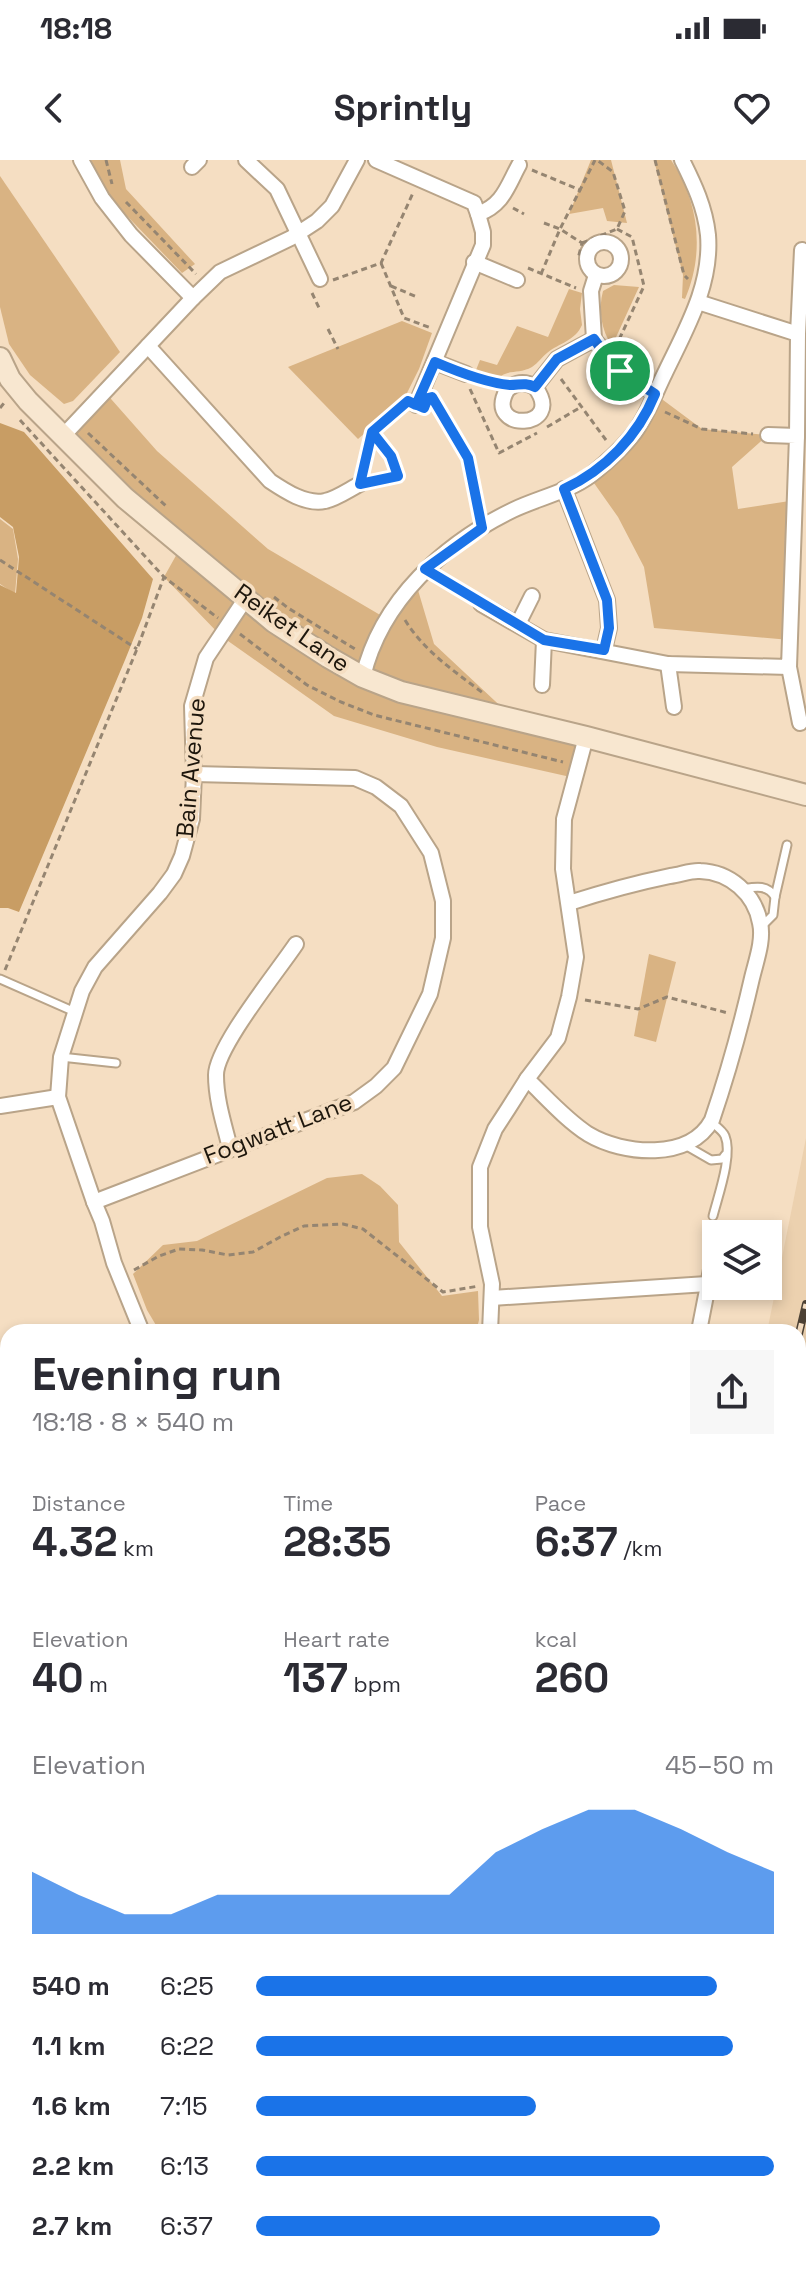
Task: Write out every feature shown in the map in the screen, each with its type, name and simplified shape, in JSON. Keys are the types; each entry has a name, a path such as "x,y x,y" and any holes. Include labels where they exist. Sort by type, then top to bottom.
{"street":[{"path":"81,160 102,198 131,235 193,298"},
{"path":"246,160 277,189 320,279"},
{"path":"70,429 220,272 298,234 317,221 332,206 357,160"},
{"path":"376,160 474,203 483,232 483,245 416,405"},
{"path":"366,667 387,619 425,569 482,528 515,509 589,476 633,435 653,400 699,298 707,267 708,237 704,208 682,160"},
{"path":"478,214 490,210 499,201 519,165"},
{"path":"800,723 789,667 802,250"},
{"path":"474,262 517,280"},
{"path":"596,275 591,291 594,339 609,360 653,400"},
{"path":"699,298 798,334"},
{"path":"535,387 557,359 594,339"},
{"path":"148,346 270,481 311,500 325,501 360,484"},
{"name":"Reiket Lane","path":"0,358 10,379 28,401 70,429 125,498 274,622 328,657 366,667 401,692 806,795"},
{"path":"435,362 466,374"},
{"path":"526,383 535,387 542,400 540,412 531,421 519,422 508,415 503,403 507,390 513,385 526,383"},
{"path":"768,435 797,436"},
{"path":"564,489 607,600 609,628 604,650"},
{"path":"518,624 532,596"},
{"name":"Bain Avenue","path":"139,1324 119,1277 58,1097 61,1057 82,991 95,967 160,893 182,856 192,819 192,706 206,658 246,598"},
{"path":"481,604 544,640 668,664 789,667"},
{"path":"542,685 544,640"},
{"path":"668,664 674,707"},
{"path":"490,1324 492,1291 480,1227 480,1167 495,1129 558,1038 569,997 576,957 563,869 564,819 586,737"},
{"name":"Fogwatt Lane","path":"94,1202 354,1102 394,1068 430,994 443,938 443,901 431,853 401,806 376,787 355,778 194,774"},
{"path":"527,1079 588,1133 610,1144 645,1149 685,1145 702,1135 711,1122 758,956 761,927 755,907 742,889 717,873 697,870 634,883 569,903"},
{"path":"230,1148 220,1109 216,1072 224,1047 296,944"},
{"path":"0,1106 58,1097"},
{"path":"492,1291 702,1284"},
{"path":"700,1324 704,1300"}],"lane":[{"path":"761,927 773,915 787,845"},
{"path":"742,889 762,887 775,897"},
{"path":"1,979 75,1012"},
{"path":"61,1057 116,1063"},
{"path":"711,1122 724,1133 726,1153 713,1216"},
{"path":"685,1145 711,1160 722,1159 726,1153"}],"path":[{"path":"106,160 114,189"},
{"path":"582,243 617,229 625,211 613,172 596,160 560,229 541,274 568,287 591,291"},
{"path":"655,160 684,275 699,298"},
{"path":"519,165 580,190"},
{"path":"320,279 327,282 381,263 420,178"},
{"path":"119,195 206,285"},
{"path":"544,223 582,243"},
{"path":"609,360 644,286 632,237 617,229"},
{"path":"578,259 582,243"},
{"path":"381,263 404,318 446,333"},
{"path":"391,286 417,297"},
{"path":"328,329 338,349"},
{"path":"552,366 615,454"},
{"path":"466,374 513,385"},
{"path":"0,396 1,405"},
{"path":"372,432 391,456 398,476 360,484 372,432 408,401 424,408 428,398 432,397 468,458 482,528"},
{"path":"653,400 702,429 768,435"},
{"path":"1,979 164,577 15,415"},
{"path":"70,429 166,507"},
{"path":"0,560 137,649"},
{"path":"425,569 481,604"},
{"path":"276,598 366,667"},
{"path":"413,632 437,658 486,695"},
{"path":"569,997 638,1009 667,997 743,1017"},
{"path":"119,1277 179,1249 228,1255 253,1252 304,1226 343,1224 363,1229 443,1292 492,1291"}],"shaded area":[{"path":"91,160 120,160 126,189 195,264 182,273 105,193"},
{"path":"591,160 611,160 627,223 607,221 603,208 569,214"},
{"path":"654,160 671,160 693,210 697,246 685,299 682,298 683,275"},
{"path":"0,176 120,352 73,401 64,404 30,375 9,344 0,307"},
{"path":"614,285 639,287 612,346 603,326 601,305 603,291"},
{"path":"569,289 582,293 582,325 575,335 532,367 506,373 493,385 472,380 480,360 497,365 517,326 548,337"},
{"path":"402,321 432,333 419,369 404,399 358,439 288,367"},
{"path":"104,391 157,451 268,549 387,619 415,580 434,644 510,715 586,737 575,778 437,747 334,716 221,636 164,577 178,552 63,436"},
{"path":"655,394 702,429 768,435 732,467 738,509 796,500 790,640 654,628 644,567 618,517 589,476 615,454"},
{"path":"0,423 24,432 153,579 142,618 19,912 0,908 0,585 16,593 19,557 13,527 0,517"},
{"path":"0,519 13,529 18,559 15,594 0,584"},
{"path":"649,954 676,962 656,1042 634,1036"},
{"path":"806,1138 806,1324 769,1324 773,1300 782,1300 782,1257"},
{"path":"362,1174 380,1186 398,1205 399,1242 442,1296 478,1291 478,1324 155,1324 133,1274 163,1245 197,1241 327,1178"}],"railway":[{"path":"801,1324 806,1304"}],"route":[{"path":"620,371 594,339 557,359 535,387 466,374 435,362 416,405 408,401 372,432 360,484 398,476 391,456 372,432 408,401 416,405 424,408 428,398 432,397 468,458 482,528 425,569 544,640 604,650 609,628 607,600 564,489 589,476 615,454 633,435 650,406 655,394 620,371"}]}
